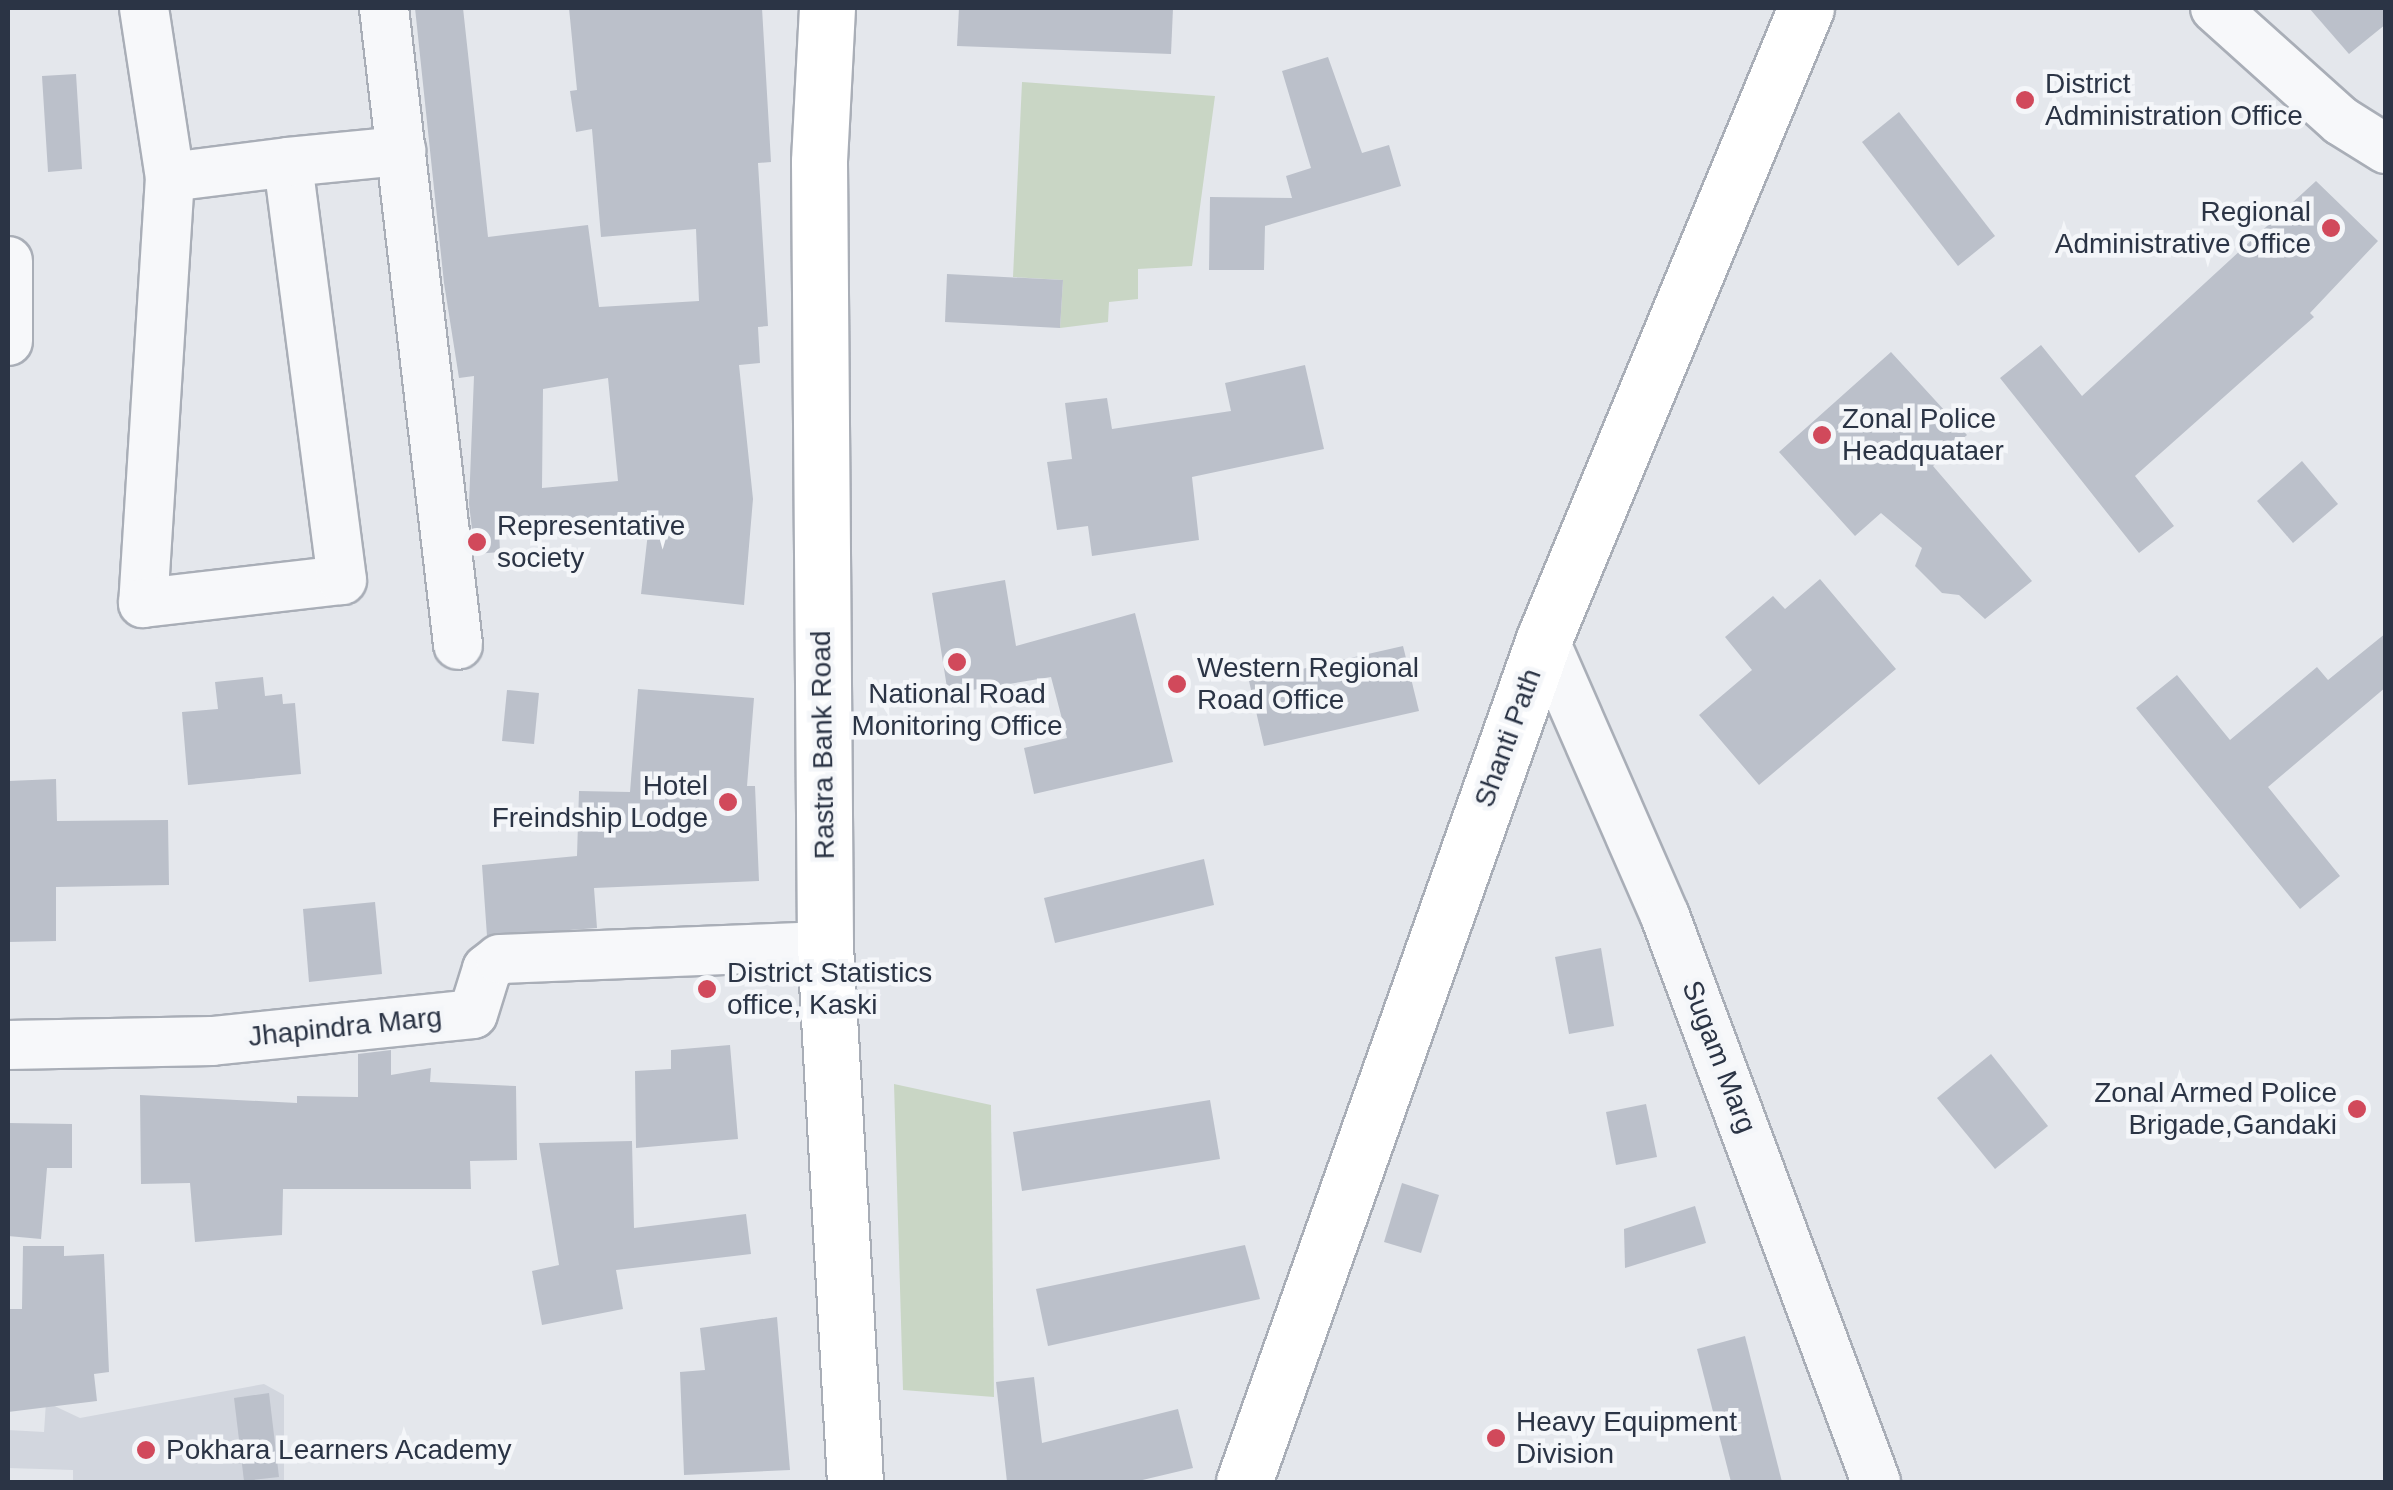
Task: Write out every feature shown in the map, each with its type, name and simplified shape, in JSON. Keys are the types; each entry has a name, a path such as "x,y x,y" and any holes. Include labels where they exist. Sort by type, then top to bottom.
{"main road":[{"name":"Rastra Bank Road","path":"827,8 819,162 826,946 855,1482"},
{"name":"Shanti Path","path":"1244,1482 1544,638 1806,8"}],"street":[{"path":"144,8 170,176 144,603 342,580 288,162"},
{"path":"384,8 458,645"},
{"path":"2215,8 2341,120 2386,149"},
{"path":"170,176 401,151"},
{"path":"8,260 8,340"},
{"name":"Sugam Marg","path":"1544,638 1665,916 1876,1482"},
{"name":"Jhapindra Marg","path":"8,1044 212,1041 473,1014 487,969 500,960 826,946"}],"shaded area":[{"name":"Pokhara Learners Academy","path":"264,1384 284,1395 284,1482 73,1482 73,1470 8,1468 8,1430 44,1432 46,1402 80,1418"}],"green space":[{"path":"1022,82 1215,96 1192,266 1138,269 1138,299 1109,302 1108,322 1060,328 1063,280 1013,277"},
{"path":"894,1084 991,1105 994,1397 903,1390"}],"building":[{"path":"415,8 463,8 488,237 588,225 599,307 699,301 696,229 601,237 592,129 576,132 570,91 577,90 569,8 762,8 771,162 758,163 768,326 758,327 760,363 739,365 753,499 744,605 641,594 650,515 499,530 500,552 475,554 469,504 474,376 459,378 444,283","holes":["608,378 618,481 542,488 543,389"]},
{"path":"959,8 1173,8 1171,54 957,46"},
{"path":"2309,8 2386,8 2386,24 2349,54"},
{"path":"1328,57 1362,153 1389,145 1401,186 1265,226 1264,270 1209,270 1210,197 1292,198 1286,176 1311,168 1282,71"},
{"path":"76,74 82,169 48,172 42,76"},
{"path":"1899,112 1995,236 1958,266 1862,142"},
{"path":"2316,181 2378,241 2310,313 2314,317 2135,476 2174,526 2139,553 2000,378 2041,345 2082,396"},
{"path":"947,274 1063,280 1060,328 945,322"},
{"path":"1891,352 1967,435 1933,466 2032,581 1985,619 1959,595 1942,593 1915,566 1922,548 1881,513 1855,536 1779,452"},
{"path":"1305,365 1324,449 1192,477 1199,540 1092,556 1088,526 1057,530 1047,462 1072,459 1065,403 1107,398 1112,429 1231,411 1225,383"},
{"path":"2302,461 2338,504 2293,543 2257,501"},
{"path":"1820,579 1896,669 1759,785 1699,715 1752,670 1725,637 1773,596 1785,609"},
{"path":"1005,580 1016,646 1135,613 1173,762 1034,794 1024,748 1067,738 1051,677 948,694 932,593"},
{"path":"2386,633 2386,687 2268,787 2340,876 2300,909 2136,708 2177,675 2230,740 2317,667 2328,680"},
{"path":"1403,646 1419,711 1264,746 1249,681"},
{"path":"263,677 265,696 282,694 283,704 295,703 301,774 188,785 182,712 218,709 215,682"},
{"path":"638,689 754,698 747,786 755,786 759,881 594,888 597,928 487,936 482,865 577,856 579,791 630,792"},
{"path":"507,690 539,693 534,744 502,741"},
{"path":"56,779 57,821 168,820 169,885 56,887 56,941 8,942 8,781"},
{"path":"1204,859 1214,905 1055,943 1044,898"},
{"path":"375,902 382,974 309,982 303,909"},
{"path":"1601,948 1614,1026 1569,1034 1555,957"},
{"path":"730,1045 738,1139 636,1148 635,1071 671,1069 671,1050"},
{"path":"391,1050 391,1075 431,1068 430,1082 516,1086 517,1160 470,1161 471,1189 283,1189 282,1235 195,1242 190,1183 141,1184 140,1095 297,1103 297,1096 358,1097 358,1054"},
{"path":"1991,1054 2048,1126 1995,1169 1937,1098"},
{"path":"1210,1100 1220,1159 1022,1191 1013,1132"},
{"path":"1646,1104 1657,1157 1616,1165 1606,1112"},
{"path":"8,1123 72,1124 72,1168 47,1168 41,1239 8,1236"},
{"path":"632,1141 634,1228 746,1214 751,1254 616,1270 623,1309 542,1325 532,1271 559,1265 539,1143"},
{"path":"1402,1183 1439,1195 1421,1253 1384,1242"},
{"path":"1695,1206 1706,1243 1625,1268 1624,1229"},
{"path":"1245,1245 1260,1299 1048,1346 1036,1289"},
{"path":"23,1246 64,1246 64,1256 104,1254 109,1372 94,1374 97,1401 8,1412 8,1309 22,1309"},
{"path":"777,1317 790,1470 684,1475 680,1372 705,1370 700,1328"},
{"path":"1745,1336 1782,1482 1731,1482 1697,1349"},
{"path":"1034,1377 1042,1443 1178,1409 1193,1468 1134,1482 1007,1482 996,1382"},
{"path":"269,1393 279,1477 244,1481 234,1398"}],"place":[{"name":"District Administration Office","path":"2025,100"},
{"name":"Regional Administrative Office","path":"2331,228"},
{"name":"Zonal Police Headquataer","path":"1822,435"},
{"name":"Representative society","path":"477,542"},
{"name":"National Road Monitoring Office","path":"957,662"},
{"name":"Western Regional Road Office","path":"1177,684"},
{"name":"Hotel Freindship Lodge","path":"728,802"},
{"name":"District Statistics office, Kaski","path":"707,989"},
{"name":"Zonal Armed Police Brigade,Gandaki","path":"2357,1109"},
{"name":"Heavy Equipment Division","path":"1496,1438"},
{"name":"Pokhara Learners Academy","path":"146,1450"}]}
